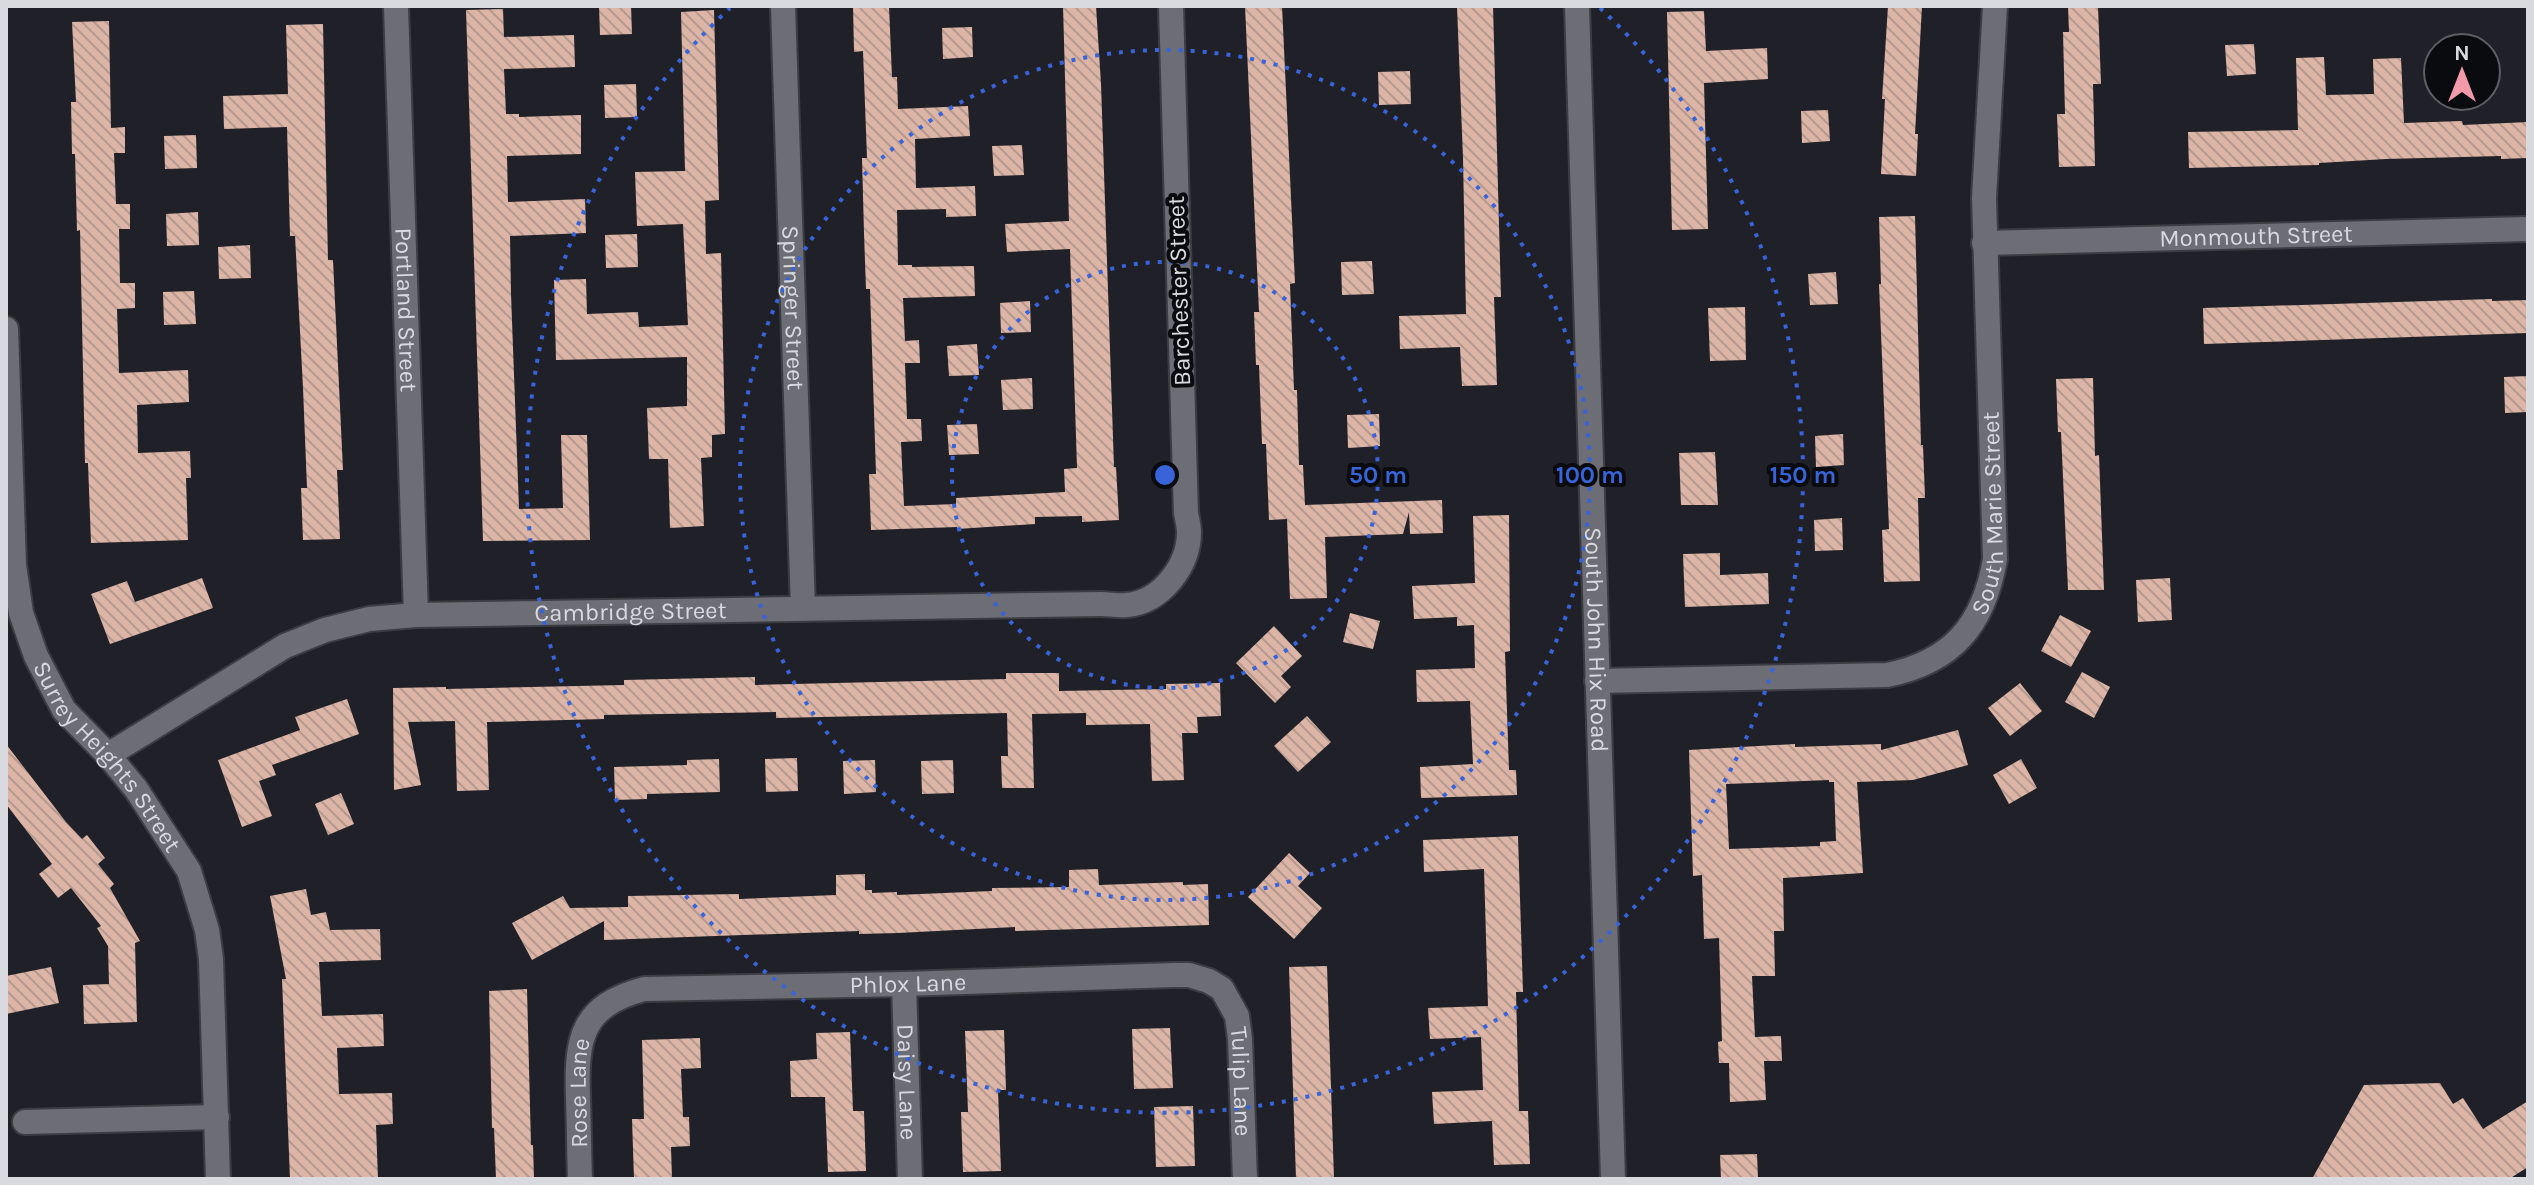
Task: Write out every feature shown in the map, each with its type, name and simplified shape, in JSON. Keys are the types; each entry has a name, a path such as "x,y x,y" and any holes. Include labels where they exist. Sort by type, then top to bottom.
{"street":[{"name":"Portland Street","path":"396,6 416,615"},
{"name":"Springer Street","path":"783,6 803,608"},
{"name":"Barchester Street","path":"1171,6 1185,497 1189,531 1186,554 1177,573"},
{"name":"South John Hix Road","path":"1577,6 1613,1179"},
{"name":"South Marie Street","path":"1597,681 1887,675 1930,662 1948,650 1968,630 1986,599 1995,559 1984,243 1995,6"},
{"name":"Monmouth Street","path":"1984,243 2528,229"},
{"name":"Surrey Heights Street","path":"6,329 14,565 21,613 36,656 64,710 136,789 189,871 207,930 211,959 218,1179"},
{"name":"Cambridge Street","path":"108,755 285,646 325,630 369,619 416,615 1128,605 1145,600 1165,588 1177,573"},
{"name":"Phlox Lane","path":"596,1013 611,1001 644,989 1189,975 1222,989"},
{"name":"Daisy Lane","path":"904,984 910,1179"},
{"name":"Tulip Lane","path":"1222,989 1237,1016 1240,1039 1245,1179"},
{"name":"Rose Lane","path":"580,1179 577,1060 581,1040 596,1013"},
{"path":"25,1122 217,1117"}],"building":[{"path":"599,6 631,6 632,34 600,35"},
{"path":"853,6 889,6 892,77 897,77 898,109 968,106 970,136 915,139 916,188 975,186 976,216 946,217 946,209 897,210 898,265 974,266 975,296 903,298 905,341 919,340 920,363 905,363 907,419 921,419 922,441 901,442 904,506 956,504 956,498 1065,492 1064,469 1077,468 1070,249 1007,252 1005,224 1069,221 1063,6 1096,6 1114,467 1119,520 1082,522 1082,516 1035,517 1035,524 871,530 869,474 876,474 870,289 866,289 864,233 862,158 867,158 863,51 854,52"},
{"path":"1245,6 1282,6 1295,283 1290,284 1294,390 1297,390 1299,465 1303,465 1305,505 1442,500 1443,533 1410,534 1409,512 1403,534 1325,537 1327,598 1290,599 1287,519 1269,520 1266,444 1262,444 1259,365 1256,365 1254,312 1259,312"},
{"path":"1457,6 1493,6 1501,297 1494,297 1497,385 1462,386 1460,347 1400,349 1399,316 1466,314"},
{"path":"1888,6 1922,6 1915,134 1918,134 1916,176 1881,174"},
{"path":"2068,6 2098,6 2101,84 2093,84 2095,166 2059,167 2057,114 2065,114 2063,32 2069,32"},
{"path":"503,9 504,37 574,35 575,67 504,69 506,114 519,114 519,117 581,115 581,154 507,156 508,202 585,199 586,233 510,236 519,509 563,508 561,435 587,435 590,540 483,541 466,10"},
{"path":"714,10 719,200 705,201 706,254 721,253 725,434 712,435 712,457 701,458 704,526 670,528 668,459 649,459 647,408 687,406 687,357 556,360 554,280 586,279 587,314 638,312 639,327 688,325 683,224 637,226 635,172 685,171 681,12"},
{"path":"1704,11 1706,51 1767,48 1768,79 1704,83 1708,229 1672,230 1667,12"},
{"path":"109,21 111,128 125,127 125,153 114,153 116,204 130,204 130,229 119,229 120,283 135,283 135,308 117,309 119,373 188,370 189,402 137,405 138,453 190,451 191,478 186,478 188,540 91,543 88,463 85,463 80,230 77,231 75,154 72,154 71,102 76,102 72,22"},
{"path":"323,24 328,260 333,260 343,470 337,470 340,539 303,540 301,488 307,488 295,236 290,236 287,127 224,129 223,96 288,94 286,25"},
{"path":"972,27 973,57 943,59 942,28"},
{"path":"2254,44 2256,74 2227,76 2225,45"},
{"path":"2324,57 2326,95 2374,94 2373,59 2401,58 2404,123 2462,121 2463,125 2528,122 2528,158 2386,159 2319,165 2189,168 2188,132 2298,130 2296,58"},
{"path":"1410,71 1411,104 1379,105 1378,72"},
{"path":"636,84 637,117 605,118 604,85"},
{"path":"1828,110 1830,141 1802,143 1801,111"},
{"path":"196,135 197,168 165,169 164,136"},
{"path":"1022,145 1024,175 994,176 992,146"},
{"path":"198,212 199,245 167,246 166,214"},
{"path":"1915,216 1925,498 1918,498 1920,581 1884,582 1882,530 1889,529 1879,217"},
{"path":"637,234 638,267 606,268 605,235"},
{"path":"250,245 251,278 219,279 218,247"},
{"path":"1372,261 1374,294 1342,295 1341,262"},
{"path":"1836,272 1838,304 1810,305 1808,274"},
{"path":"194,291 196,324 164,325 163,292"},
{"path":"2528,300 2528,333 2204,344 2203,308"},
{"path":"1030,301 1031,332 1001,333 1000,303"},
{"path":"1745,307 1746,360 1710,361 1708,308"},
{"path":"977,344 979,375 949,376 947,346"},
{"path":"2528,376 2528,412 2505,413 2504,377"},
{"path":"1032,378 1033,409 1003,410 1001,380"},
{"path":"2093,378 2104,590 2068,590 2056,379"},
{"path":"1379,414 1380,446 1348,448 1347,415"},
{"path":"977,424 979,454 949,455 947,425"},
{"path":"1843,434 1844,465 1816,467 1815,436"},
{"path":"1715,452 1718,505 1681,505 1679,453"},
{"path":"1509,515 1510,651 1505,652 1509,770 1516,770 1517,795 1421,798 1420,767 1473,764 1470,701 1417,702 1416,670 1475,668 1474,625 1457,626 1457,617 1414,619 1412,586 1475,583 1473,516"},
{"path":"1842,518 1843,550 1815,551 1814,520"},
{"path":"1720,553 1720,575 1768,573 1769,604 1685,607 1683,554"},
{"path":"202,578 213,608 110,644 91,594 127,581 135,602"},
{"path":"2170,578 2172,620 2138,622 2136,580"},
{"path":"1350,613 1380,621 1373,649 1343,642"},
{"path":"2060,615 2091,631 2071,667 2041,651"},
{"path":"1274,626 1302,656 1281,676 1291,687 1275,703 1236,663"},
{"path":"2082,672 2110,687 2094,718 2065,702"},
{"path":"1006,673 1059,673 1059,691 1166,689 1166,684 1220,683 1221,716 1197,717 1198,733 1182,733 1184,780 1152,781 1150,724 1086,725 1086,713 1032,714 1034,788 1002,788 1001,756 1008,756 1007,713 776,718 776,712 604,715 604,719 487,722 489,790 457,791 455,721 408,722 421,785 394,790 393,688 624,685 624,680 755,677 755,685 1006,679"},
{"path":"2020,683 2042,711 2010,736 1988,708"},
{"path":"347,699 359,734 272,765 276,775 259,781 272,816 242,827 218,760 300,730 295,717"},
{"path":"1307,716 1331,742 1298,772 1274,746"},
{"path":"1958,730 1968,765 1913,780 1857,782 1863,873 1783,878 1784,931 1774,931 1775,976 1752,976 1755,1037 1781,1036 1782,1061 1764,1061 1766,1100 1730,1102 1729,1063 1719,1063 1718,1042 1722,1041 1719,938 1704,939 1702,875 1693,876 1689,750 1795,744 1795,747 1881,744 1881,750","holes":["1834,782 1836,841 1820,842 1820,846 1729,849 1726,784"]},
{"path":"6,744 66,822 82,839 87,835 105,858 98,864 114,884 110,888 140,941 135,943 137,1022 84,1024 83,985 109,984 108,946 97,928 101,926 71,888 58,898 39,874 52,864 6,804"},
{"path":"797,758 798,791 766,792 765,759"},
{"path":"719,759 720,792 647,794 647,799 615,800 614,767 687,765 687,760"},
{"path":"2021,759 2037,788 2009,804 1993,775"},
{"path":"875,760 876,792 844,794 843,761"},
{"path":"953,760 954,793 922,794 921,761"},
{"path":"341,793 354,824 328,835 315,804"},
{"path":"1518,836 1523,992 1516,992 1519,1111 1528,1111 1530,1164 1494,1165 1492,1121 1434,1124 1432,1092 1483,1090 1481,1037 1430,1039 1428,1008 1488,1006 1484,869 1424,872 1423,840"},
{"path":"1289,853 1310,873 1298,886 1322,908 1294,939 1248,897"},
{"path":"1098,869 1099,885 1208,884 1209,925 1015,931 1015,927 604,940 604,921 532,960 512,923 563,896 570,908 628,907 628,896 739,894 739,899 836,895 836,875 865,874 865,890 872,890 872,893 897,892 897,895 992,891 992,888 1069,887 1069,870"},
{"path":"306,889 311,915 326,912 330,930 380,929 381,960 319,962 322,1016 383,1014 384,1046 337,1048 339,1094 392,1093 393,1124 376,1125 378,1179 290,1179 282,979 286,979 270,896"},
{"path":"1327,966 1334,1179 1296,1179 1289,967"},
{"path":"51,967 59,1003 6,1014 6,976"},
{"path":"527,989 534,1179 496,1179 489,991"},
{"path":"1170,1028 1173,1088 1134,1089 1132,1029"},
{"path":"1004,1030 1006,1090 998,1090 1001,1171 963,1172 961,1112 968,1112 965,1031"},
{"path":"850,1032 853,1111 864,1111 866,1171 828,1172 825,1097 791,1097 790,1061 817,1059 816,1033"},
{"path":"700,1038 701,1068 681,1069 683,1117 689,1117 690,1146 671,1147 672,1178 634,1179 632,1119 644,1119 642,1040"},
{"path":"2440,1083 2453,1104 2463,1098 2483,1129 2528,1101 2528,1167 2509,1179 2312,1179 2364,1085"},
{"path":"1193,1106 1195,1166 1156,1167 1154,1107"},
{"path":"1757,1154 1758,1179 1721,1179 1720,1155"}]}
